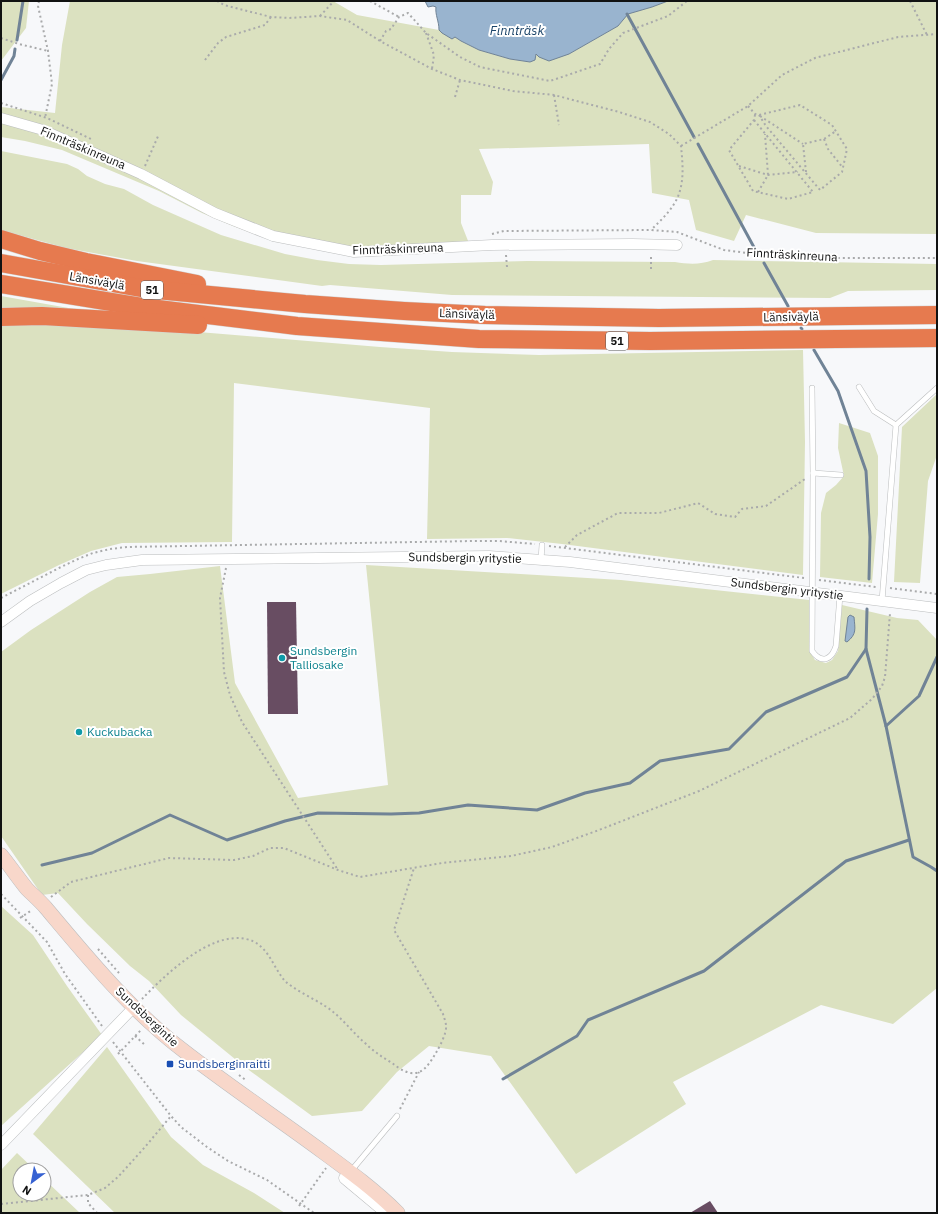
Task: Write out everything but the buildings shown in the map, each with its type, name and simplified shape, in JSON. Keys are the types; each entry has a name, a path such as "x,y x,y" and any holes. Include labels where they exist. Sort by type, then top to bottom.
{"highway":[{"path":"1,239 40,251 86,262 306,304"},
{"name":"Länsiväylä","path":"1,263 146,289 306,304 404,311 485,315 659,318 937,315"},
{"name":"Länsiväylä","path":"1,284 142,307 297,326 479,339 658,341 937,338"},
{"path":"1,317 42,316 220,326 297,326"}],"main road":[{"name":"Sundsbergintie","path":"1,855 27,889 42,903 85,955 135,1004 156,1029 183,1051 278,1118 348,1175 385,1200 398,1213"},
{"name":"Sundsbergintie","path":"135,1004 176,1055 328,1165 348,1175"}],"street":[{"name":"Finnträskinreuna","path":"1,118 43,130 141,174 215,213 273,236 354,252 492,245 676,245"},
{"name":"Sundsbergin yritystie","path":"2,620 30,601 86,570 123,562 142,560 447,556 489,556 541,560 701,578 937,608"},
{"path":"1,1145 108,1035 135,1004"},
{"name":"Sundsbergintie","path":"348,1175 387,1213"}],"lane":[{"path":"859,387 874,411 896,425"},
{"path":"812,388 812,651 820,658 826,659 834,653 836,646 840,595"},
{"path":"886,601 896,425 937,388"},
{"path":"813,473 840,475"},
{"path":"541,560 542,545"},
{"path":"348,1175 397,1116"}],"path":[{"path":"39,1 38,6 48,51 52,84 45,118"},
{"path":"217,1 224,5 270,17 289,18 320,16 347,20 380,41 432,69 460,80 513,91 554,95 619,112 650,122 669,134 681,146 682,163 682,186 674,204 652,230"},
{"path":"320,16 334,1"},
{"path":"370,1 399,17"},
{"path":"380,41 386,31 391,29 399,17 408,13 426,33 460,57 480,67 550,81 600,64 623,33 668,16 687,1"},
{"path":"910,1 927,35"},
{"path":"205,60 218,43 226,37 265,26 270,17"},
{"path":"426,33 434,55 432,69"},
{"path":"681,146 748,106 782,75 815,58 898,37 937,34"},
{"path":"1,38 48,51"},
{"path":"455,97 460,80"},
{"path":"554,95 559,125"},
{"path":"1,103 45,118 96,142"},
{"path":"800,105 832,125 847,149 842,172 820,190 766,126 759,115 800,105"},
{"path":"748,106 755,114 759,115 803,144 824,139 836,131"},
{"path":"754,120 813,192 788,199 753,191 729,150 754,120 755,114"},
{"path":"141,174 159,134"},
{"path":"758,192 768,175 765,134"},
{"path":"824,139 828,149 842,168"},
{"path":"803,144 806,173"},
{"path":"739,166 768,175 798,172"},
{"name":"Finnträskinreuna","path":"490,234 504,231 652,230 678,232 724,250 791,258 937,258"},
{"path":"565,548 577,535 618,513 659,513 698,503 715,514 735,517 742,510 766,506 813,473"},
{"path":"225,574 220,598 224,672 230,695 242,722 338,870"},
{"path":"55,902 51,897 71,882 169,858 234,860 253,856 270,848 284,848 338,870 360,877 442,863 511,856 552,847 599,830 707,787 850,718 872,699 882,686 885,677 886,601"},
{"path":"135,1004 176,966 190,957 218,941 235,938 246,939 258,944 262,948 285,980 301,992 325,1006 382,1057 397,1067 410,1073 419,1072 426,1068 437,1051 446,1027 443,1014 394,930 414,868"},
{"path":"1,894 47,942 66,974 108,1035 181,1127 206,1147 228,1161 267,1180 300,1205 314,1213"},
{"path":"20,918 28,913"},
{"path":"96,947 121,975"},
{"path":"118,1054 135,1035 145,1045"},
{"path":"397,1116 419,1072"},
{"path":"237,1074 250,1083"},
{"path":"1,1204 88,1195 104,1188 146,1147 171,1116"},
{"path":"300,1205 328,1165"},
{"path":"88,1195 88,1203 97,1213"}],"green space":[{"path":"1,1 29,1 26,28 1,61"},
{"path":"70,1 333,1 357,15 439,30 442,33 455,37 479,50 510,59 530,62 536,53 569,54 618,26 627,14 668,1 937,1 937,234 816,233 746,215 734,241 696,230 689,200 652,193 649,144 479,149 493,182 491,195 461,195 461,223 472,251 405,253 344,252 260,236 202,213 159,191 62,150 1,137 1,107 55,113 62,45"},
{"path":"1,151 67,164 78,169 87,176 105,184 124,189 153,205 221,235 285,254 317,260 349,264 381,265 527,261 675,262 694,264 713,260 937,264 937,290 848,291 830,298 452,295 330,285 322,286 137,261 66,248 1,230"},
{"path":"1,296 74,309 23,307 1,308"},
{"path":"1,324 138,327 380,347 452,352 539,355 803,350 805,442 803,575 507,538 427,539 430,408 234,383 232,542 122,543 91,551 1,594"},
{"path":"937,394 937,455 928,481 920,583 894,582 902,427"},
{"path":"839,423 870,433 878,456 878,514 872,583 820,577 821,513 826,493 844,476 838,448"},
{"path":"366,565 621,580 809,600 810,652 815,660 826,663 832,660 838,651 842,605 897,618 918,620 937,640 937,988 893,1024 821,1005 673,1082 686,1104 576,1174 491,1056 429,1046 397,1072 362,1111 312,1116 246,1068 181,1015 149,981 130,966 58,893 42,895 1,836 1,652 31,630 90,592 117,577 220,566 235,683 298,798 388,785"},
{"path":"1,906 33,935 102,1035 1,1126"},
{"path":"107,1047 171,1137 203,1165 254,1193 285,1213 115,1213 33,1134"},
{"path":"17,1153 27,1162 12,1162 12,1202 52,1202 52,1187 80,1213 1,1213 1,1170"}],"water":[{"name":"Finnträsk","path":"425,1 668,1 628,14 618,26 569,54 549,61 539,57 536,54 535,60 530,62 510,59 479,50 455,37 452,39 439,30 436,7 428,7"},
{"path":"850,615 854,617 855,631 847,642 845,641 848,617"}],"waterway":[{"path":"17,40 23,1"},
{"path":"627,14 694,137"},
{"path":"1,80 14,56 15,49"},
{"path":"698,144 756,251"},
{"path":"764,263 788,306"},
{"path":"814,350 838,391 866,471 870,537 869,579"},
{"path":"42,865 92,853 170,815 227,840 285,821 318,813 419,813 468,805 537,810 585,793 630,783 660,761 729,749 766,712 847,677 866,649 867,609"},
{"path":"866,649 886,726 913,857 937,871"},
{"path":"886,726 919,696 937,657"},
{"path":"503,1079 577,1036 588,1020 704,971 846,861 909,840"}],"place":[{"name":"Sundsbergin Talliosake","path":"282,658"},
{"name":"Kuckubacka","path":"79,732"},
{"name":"Sundsberginraitti","path":"170,1064"}]}
